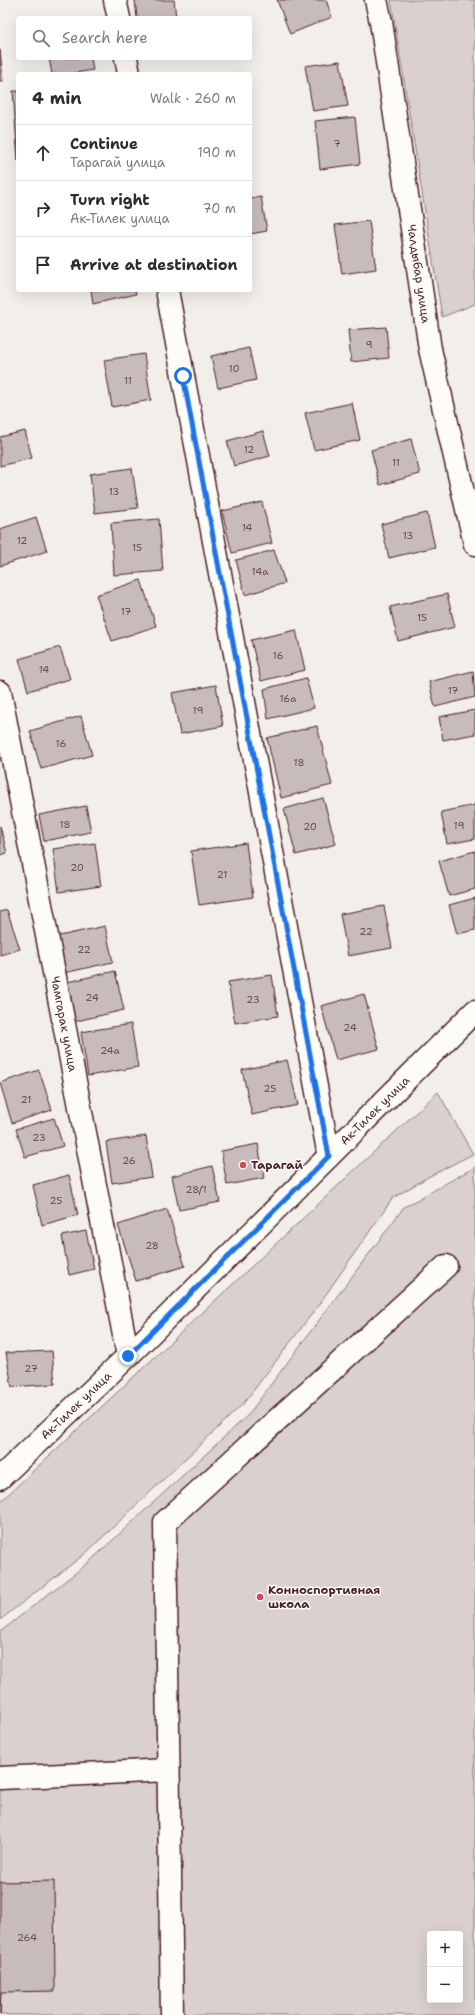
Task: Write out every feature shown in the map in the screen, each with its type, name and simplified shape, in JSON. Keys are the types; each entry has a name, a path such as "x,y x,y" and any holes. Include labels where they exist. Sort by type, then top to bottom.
{"street":[{"path":"115,0 118,16"},
{"name":"Чалдыбар улица","path":"376,0 381,22 430,349 475,544"},
{"path":"126,60 129,72"},
{"path":"167,292 329,1156"},
{"name":"Чамгарак улица","path":"0,692 128,1356"},
{"name":"Ак-Тилек улица","path":"0,1478 128,1356 475,1011"},
{"path":"172,2015 165,1522 446,1266"},
{"path":"0,1778 168,1770"}],"shaded area":[{"path":"391,0 474,0 475,3 475,304 442,317"},
{"path":"438,1092 473,1154 428,1177 393,1198 315,1310 243,1404 86,1553 0,1620 0,1502"},
{"name":"Конноспортивная школа","path":"475,1167 475,2015 0,2015 0,1632 88,1563 248,1415 404,1207"}],"building":[{"path":"135,0 174,0 176,16 137,16"},
{"path":"277,0 326,0 332,17 290,34"},
{"path":"0,50 3,81 0,81"},
{"path":"49,60 91,60 93,70 81,72 52,72"},
{"path":"340,61 348,106 313,111 305,66"},
{"path":"13,91 16,91 16,133"},
{"path":"355,117 360,164 320,169 315,121"},
{"path":"261,197 267,231 252,234 252,199"},
{"path":"369,221 376,269 342,274 335,225"},
{"path":"91,292 136,292 136,294 93,304"},
{"path":"386,327 389,358 351,362 348,330"},
{"path":"249,348 256,380 218,388 211,356"},
{"path":"144,354 151,400 112,407 104,360"},
{"path":"352,403 360,440 314,450 305,413"},
{"path":"25,431 32,458 0,466 0,437"},
{"path":"263,431 270,456 234,466 227,441"},
{"path":"411,439 420,474 380,485 371,450"},
{"path":"132,468 138,508 95,513 90,474"},
{"path":"262,502 272,543 232,553 222,511"},
{"path":"427,513 435,547 389,558 381,524"},
{"path":"36,517 47,551 0,566 0,529"},
{"path":"159,519 163,571 114,575 111,523"},
{"path":"274,550 285,583 245,595 236,560"},
{"path":"141,580 156,626 112,641 96,595"},
{"path":"447,594 455,627 398,641 390,607"},
{"path":"296,630 305,670 261,681 251,640"},
{"path":"60,647 70,679 28,691 19,659"},
{"path":"473,671 475,697 435,707 429,682"},
{"path":"306,678 314,708 268,719 264,689"},
{"path":"216,685 223,726 180,734 172,693"},
{"path":"475,710 475,734 443,740 439,717"},
{"path":"81,716 92,755 41,769 30,731"},
{"path":"317,726 332,785 281,798 267,738"},
{"path":"323,798 336,844 296,855 284,809"},
{"path":"475,805 475,839 447,844 441,812"},
{"path":"86,806 91,832 44,841 39,815"},
{"path":"0,826 7,853 0,855"},
{"path":"95,843 101,886 59,892 53,849"},
{"path":"246,843 253,897 199,905 191,851"},
{"path":"475,851 475,889 449,896 439,861"},
{"path":"475,898 475,930 457,934 449,905"},
{"path":"384,906 392,948 348,956 340,914"},
{"path":"7,910 20,949 0,955 0,912"},
{"path":"105,926 113,962 64,973 55,937"},
{"path":"115,971 124,1010 68,1023 59,984"},
{"path":"272,975 278,1016 235,1023 228,982"},
{"path":"364,994 379,1049 336,1060 321,1006"},
{"path":"131,1024 138,1067 88,1076 81,1032"},
{"path":"287,1060 298,1105 252,1115 242,1070"},
{"path":"39,1070 52,1110 12,1123 0,1083"},
{"path":"54,1118 63,1146 25,1157 16,1129"},
{"path":"146,1136 152,1177 112,1183 106,1142"},
{"name":"Тарагай","path":"258,1144 264,1178 227,1185 221,1151"},
{"path":"212,1166 220,1202 179,1210 172,1176"},
{"path":"69,1175 78,1215 42,1225 33,1185"},
{"path":"167,1209 185,1266 136,1281 118,1225"},
{"path":"86,1231 94,1269 69,1275 62,1236"},
{"path":"52,1351 55,1384 12,1387 6,1353"},
{"path":"54,1881 55,1991 1,1992 0,2015 0,1882"}],"place":[{"name":"Тарагай","path":"243,1165"},
{"name":"Конноспортивная школа","path":"260,1597"}],"route":[{"path":"128,1356 329,1156 183,376"}]}
